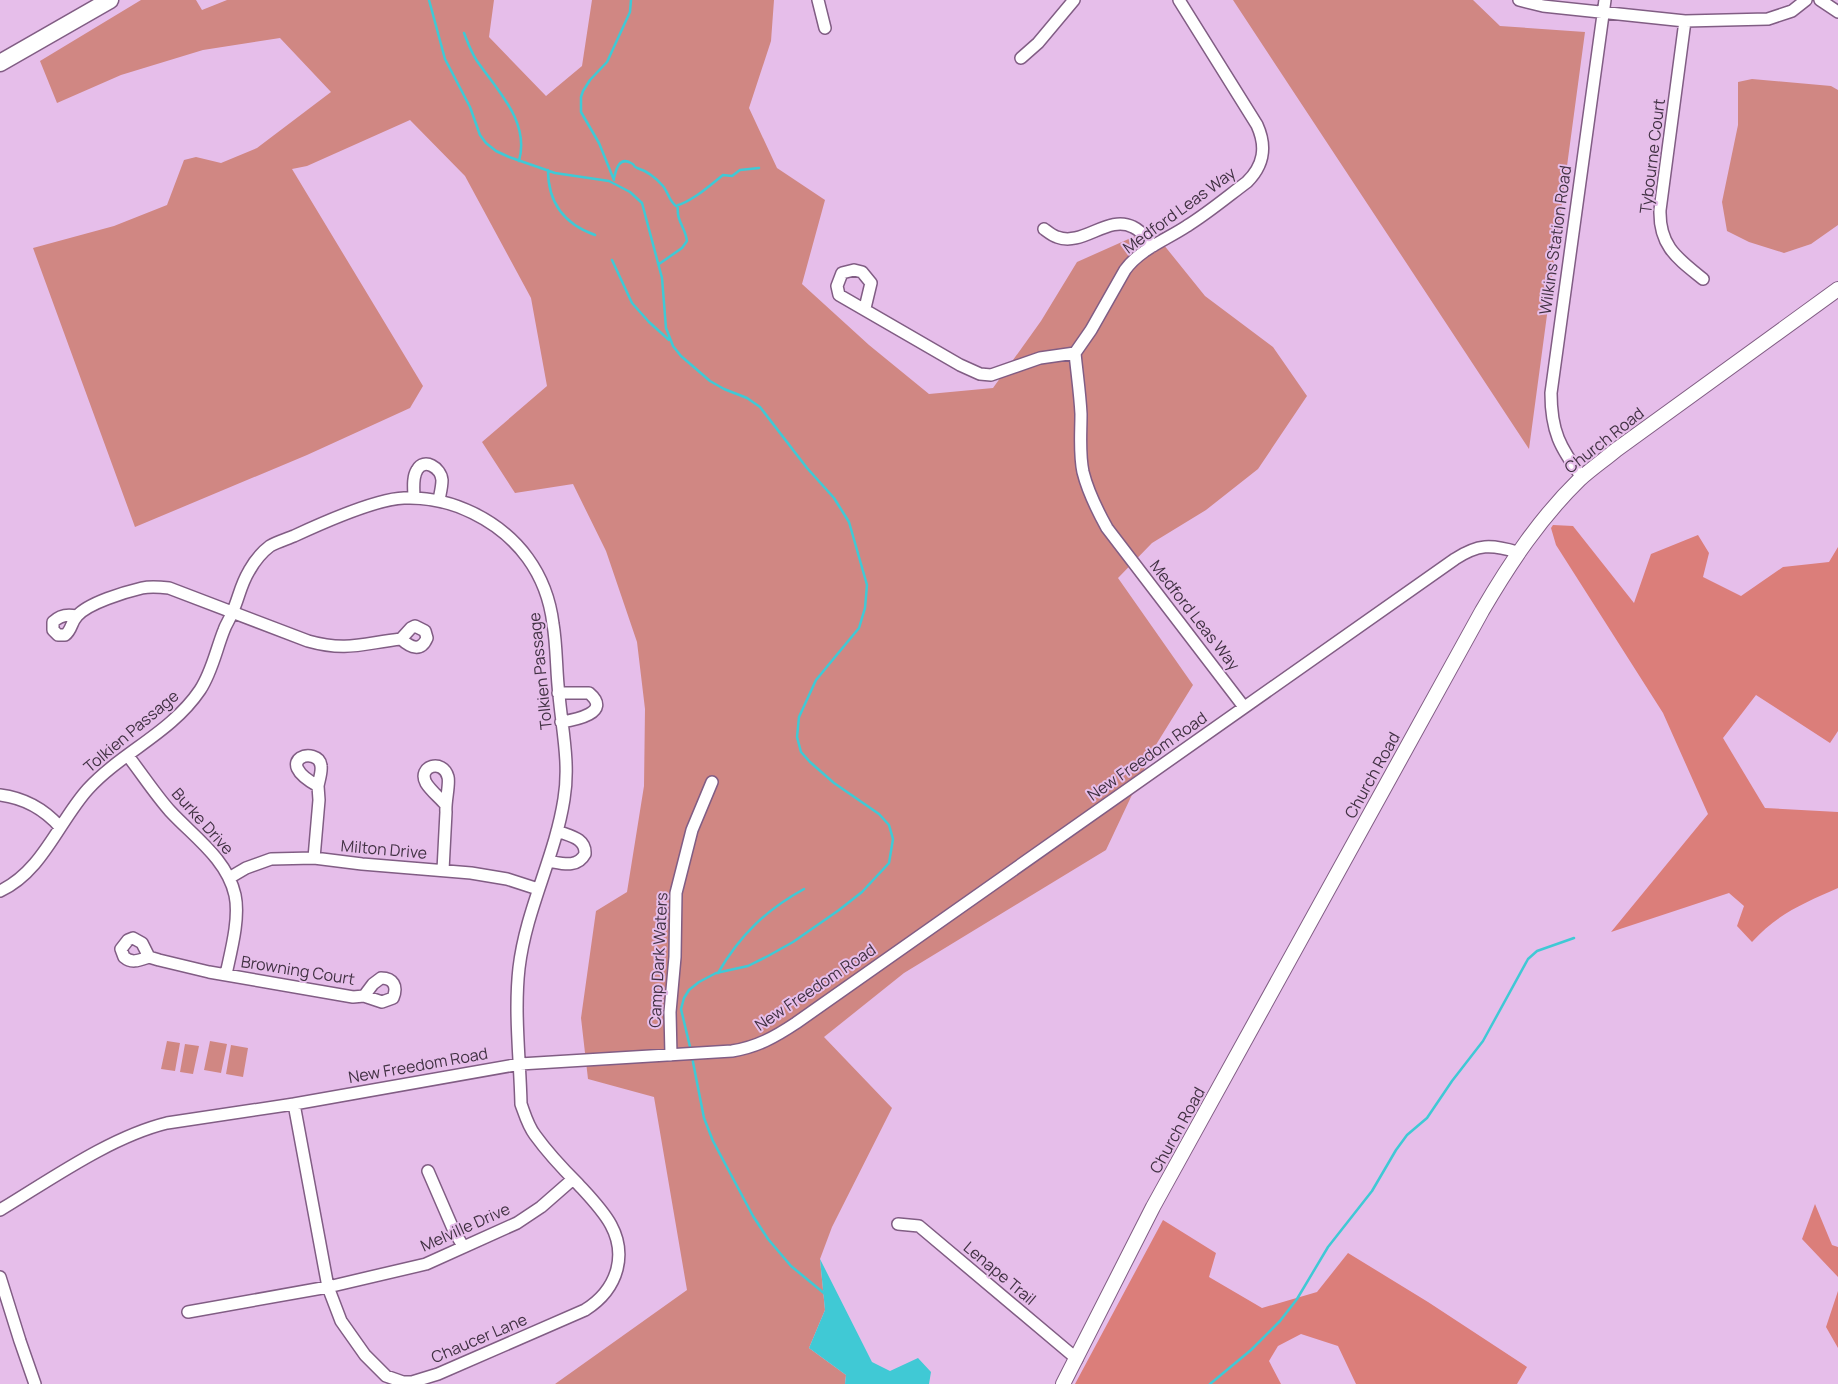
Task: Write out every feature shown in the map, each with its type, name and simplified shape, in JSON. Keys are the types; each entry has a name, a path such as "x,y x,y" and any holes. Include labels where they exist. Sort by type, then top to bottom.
{"highway":[{"path":"2,58 110,0"}],"main road":[{"name":"Church Road","path":"1063,1384 1153,1208 1482,611 1517,552 1550,511 1582,478 1616,450 1838,289"}],"street":[{"path":"818,0 825,28"},
{"path":"1021,58 1038,43 1074,0"},
{"name":"Medford Leas Way","path":"1179,0 1257,125 1263,141 1264,151 1259,167 1247,182 1197,220 1153,246 1130,263 1091,330 1075,353 1081,416 1081,454 1083,472 1096,509 1107,528 1244,707"},
{"path":"1519,0 1543,6 1604,6 1685,21 1768,19 1792,11 1806,0"},
{"path":"1820,0 1838,12"},
{"name":"Wilkins Station Road","path":"1582,478 1567,457 1555,431 1551,414 1551,393 1604,6"},
{"name":"Tybourne Court","path":"1685,21 1661,202 1660,225 1664,239 1672,252 1681,262 1703,279"},
{"path":"1044,229 1058,238 1068,239 1079,237 1114,224 1129,225 1140,231 1153,246"},
{"path":"865,308 942,354 980,374 991,375 1040,358 1075,353"},
{"path":"414,498 415,474 420,466 425,464 435,468 440,475 442,481 439,500"},
{"name":"Tolkien Passage","path":"0,891 14,883 28,871 89,788 107,770 170,723 194,698 207,677 223,632 233,611 236,597 249,571 270,546 354,511 401,498 439,500 467,510 496,527 514,541 536,571 547,593 552,616 566,778 564,799 548,862 523,938 518,971 517,996 520,1064"},
{"name":"New Freedom Road","path":"0,1210 69,1168 122,1139 148,1128 167,1123 294,1104 520,1064 710,1053 751,1048 766,1042 796,1023 1465,553 1483,546 1503,548 1517,552"},
{"path":"76,616 89,607 110,598 142,588 156,587 169,588 308,641 328,646 346,647 401,639"},
{"path":"558,693 589,693 596,702 595,707 585,718 561,722"},
{"name":"Burke Drive","path":"128,756 168,809 220,862 229,878 236,896 236,906 226,974"},
{"name":"Camp Dark Waters","path":"675,1055 670,1012 675,957 676,893 692,830 712,782"},
{"path":"314,858 319,800 318,786"},
{"path":"0,794 30,803 60,827"},
{"path":"443,870 445,804"},
{"path":"548,862 571,864 579,861 585,854 584,846 581,842 573,836 556,831"},
{"name":"Milton Drive","path":"229,878 246,868 271,860 314,858 362,864 443,870 507,879 538,889"},
{"name":"Browning Court","path":"149,957 226,974 353,997 364,996"},
{"name":"Chaucer Lane","path":"294,1104 328,1286 336,1312 346,1330 372,1363 386,1376 394,1380 412,1382 481,1356 585,1310 600,1299 612,1283 619,1256 619,1247 614,1230 599,1207 536,1137 526,1120 521,1104 520,1064"},
{"path":"428,1170 453,1228 463,1246"},
{"name":"Melville Drive","path":"188,1312 328,1286 426,1264 526,1218 573,1179"},
{"name":"Lenape Trail","path":"898,1224 919,1226 1077,1359"},
{"path":"0,1277 35,1384"}],"shaded area":[{"path":"141,0 196,0 202,10 227,0 494,0 489,37 546,96 582,66 592,0 774,0 771,41 749,108 777,168 825,200 802,284 869,345 929,394 993,388 1041,321 1077,262 1151,229 1205,296 1273,347 1307,396 1258,469 1206,510 1152,543 1118,578 1193,685 1154,748 1106,850 904,973 824,1037 892,1108 832,1227 820,1259 825,1310 809,1348 846,1375 845,1384 555,1384 687,1290 654,1097 588,1079 581,1018 596,911 627,892 644,786 645,709 637,642 606,551 573,484 515,493 482,442 547,386 531,298 465,176 410,120 307,166 292,169 423,386 410,408 307,455 135,527 33,248 114,226 167,205 184,160 196,157 221,163 257,148 331,92 280,38 203,50 121,75 57,103 40,61"},
{"path":"1233,0 1473,0 1500,26 1585,32 1529,449"},
{"path":"1752,79 1831,86 1838,90 1838,225 1811,244 1784,253 1749,242 1727,231 1722,202 1738,125 1738,82"},
{"path":"1553,525 1573,526 1634,603 1651,554 1698,535 1709,553 1703,577 1741,596 1783,567 1829,562 1838,547 1838,731 1830,743 1756,695 1723,738 1765,808 1838,812 1838,888 1802,904 1781,917 1761,932 1752,942 1737,926 1744,906 1729,893 1611,932 1708,814 1663,713 1556,545 1551,528"},
{"path":"167,1041 180,1043 175,1071 161,1069"},
{"path":"210,1041 227,1044 221,1073 204,1070"},
{"path":"185,1044 199,1046 193,1074 180,1072"},
{"path":"231,1045 248,1048 243,1077 226,1074"},
{"path":"1815,1204 1832,1245 1838,1247 1838,1277 1802,1239"},
{"path":"1163,1220 1216,1253 1209,1277 1262,1308 1317,1292 1348,1253 1428,1302 1527,1367 1517,1384 1356,1384 1338,1346 1301,1334 1278,1346 1269,1361 1281,1384 1075,1384"},
{"path":"820,1259 872,1362 890,1371 918,1358 931,1372 929,1384 845,1384 846,1375 809,1348 825,1310"},
{"path":"1838,1291 1838,1348 1826,1327"}],"waterway":[{"path":"429,0 445,59 470,107 480,135 486,143 496,151 509,157 555,173 609,181 630,192 642,203 662,278 666,328 673,346 681,356 710,381 747,398 760,407 807,468 834,498 849,522 867,585 865,608 859,628 816,680 799,717 797,737 801,752 810,762 834,783 879,814 889,825 893,839 889,863 862,892 793,942 748,966 716,973 689,990 684,998 681,1009 691,1051"},
{"path":"614,180 599,143 581,112 581,97 590,80 607,62 630,12 631,0"},
{"path":"464,33 475,58 510,108 516,120 520,133 519,161"},
{"path":"614,178 619,165 627,161 657,180 676,206 695,196 723,175 732,176 740,170 759,168"},
{"path":"548,170 551,193 560,211 575,225 595,235"},
{"path":"659,264 682,248 687,241 679,220 678,205"},
{"path":"612,260 632,303 669,340"},
{"path":"718,973 735,947 755,925 790,897 804,889"},
{"path":"1210,1384 1251,1350 1280,1321 1297,1299 1328,1247 1372,1191 1396,1150 1407,1135 1427,1118 1452,1081 1483,1041 1528,959 1537,951 1574,938"},
{"path":"692,1057 704,1118 713,1141 753,1216 768,1239 791,1266 825,1294"}]}
